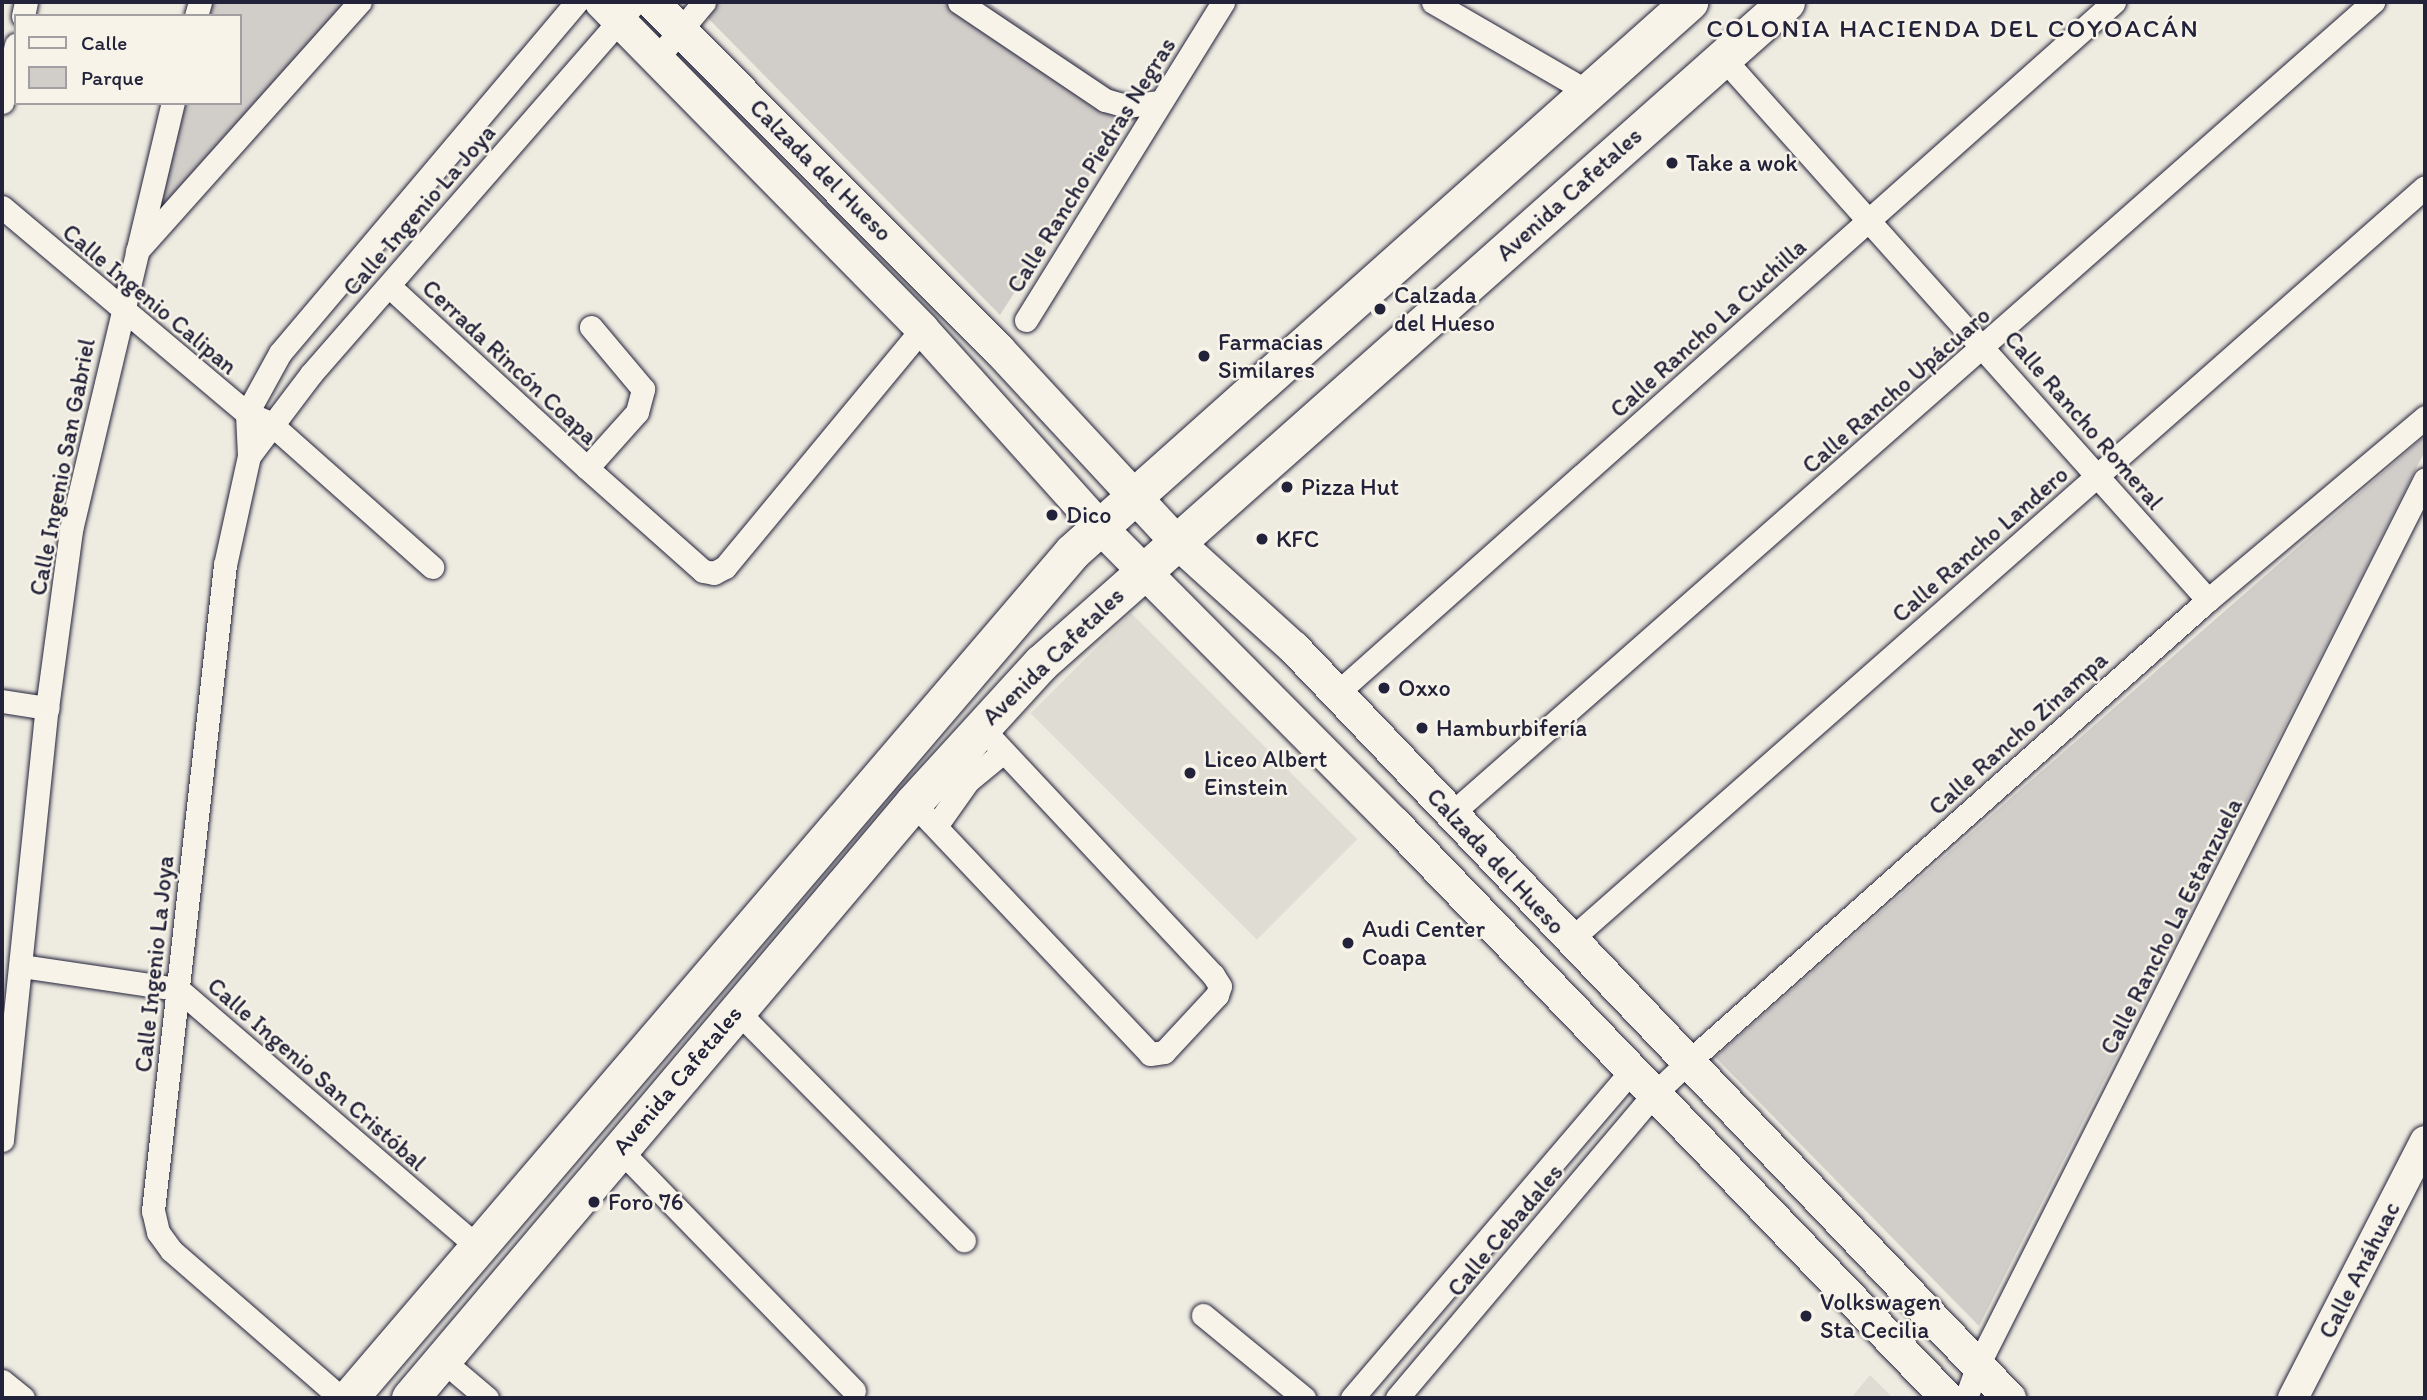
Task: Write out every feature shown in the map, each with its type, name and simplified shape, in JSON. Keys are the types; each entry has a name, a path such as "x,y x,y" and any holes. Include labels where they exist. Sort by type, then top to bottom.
{"main road":[{"name":"Calzada del Hueso","path":"652,2 999,350 1177,542 1337,693 1686,1063 2008,1398"},
{"name":"Avenida Cafetales","path":"349,1398 1072,552 1689,2"},
{"name":"Avenida Cafetales","path":"410,1398 736,1010 925,815 992,739 1041,663 1786,2"},
{"name":"Calzada del Hueso","path":"618,8 657,58 922,329 1099,526 1394,823 1652,1096 1947,1398"}],"street":[{"path":"134,253 360,2"},
{"name":"Calle Ingenio La Joya","path":"341,1398 171,1250 158,1232 153,1211 225,565 248,456 247,413 280,353 578,2"},
{"path":"657,58 683,31 704,2"},
{"path":"959,2 1105,100 1126,106 1158,102"},
{"name":"Calle Rancho Piedras Negras","path":"1026,320 1158,102 1223,2"},
{"path":"1434,2 1588,92"},
{"name":"Calle Rancho La Cuchilla","path":"1337,693 2114,2"},
{"name":"Calle Rancho Upácuaro","path":"1451,814 1985,347 2373,2"},
{"name":"Calle Ingenio La Joya","path":"248,456 270,423 389,286 618,8"},
{"path":"2,102 14,53"},
{"name":"Calle Rancho Romeral","path":"1723,58 1985,347 2208,600"},
{"name":"Calle Ingenio San Gabriel","path":"2,1140 47,708 72,530 134,253 172,105"},
{"name":"Calle Rancho Landero","path":"1570,940 2425,187"},
{"name":"Calle Ingenio Calipan","path":"2,207 121,312 247,413 270,423 432,567"},
{"name":"Cerrada Rincón Coapa","path":"389,286 587,468 637,412 643,389 591,327"},
{"path":"587,468 694,564 715,573 725,567 922,329"},
{"name":"Calle Rancho Zinampa","path":"1652,1096 2208,600 2425,417"},
{"name":"Calle Rancho La Estanzuela","path":"1966,1398 1978,1365 2425,480"},
{"path":"2,701 47,708"},
{"path":"925,815 1150,1054 1164,1052 1220,986 992,739"},
{"name":"Calle Ingenio San Cristóbal","path":"22,966 178,989 478,1247"},
{"path":"736,1010 964,1240"},
{"path":"1352,1398 1630,1072"},
{"name":"Calle Cebadales","path":"1397,1398 1652,1096"},
{"name":"Calle Anáhuac","path":"2293,1398 2425,1141"},
{"path":"619,1149 854,1391"},
{"path":"1546,1170 1571,1191"},
{"path":"1203,1315 1304,1398"},
{"path":"442,1360 487,1398"},
{"path":"2,1381 23,1398"}],"shaded area":[{"name":"Liceo Albert Einstein","path":"1131,613 1357,839 1257,940 1031,713"},
{"path":"1870,1375 1893,1398 1851,1398"}],"green space":[{"path":"206,2 345,2 159,210 183,105 242,105 242,14 203,14"},
{"path":"711,2 988,2 1136,103 1000,315 703,13"},
{"path":"2425,436 2425,451 1979,1326 1715,1057"}],"place":[{"name":"Take a wok","path":"1672,163"},
{"name":"Calzada del Hueso","path":"1380,309"},
{"name":"Farmacias Similares","path":"1204,356"},
{"name":"Pizza Hut","path":"1287,487"},
{"name":"Dico","path":"1052,515"},
{"name":"KFC","path":"1262,539"},
{"name":"Oxxo","path":"1384,688"},
{"name":"Hamburbifería","path":"1422,728"},
{"name":"Liceo Albert Einstein","path":"1190,773"},
{"name":"Audi Center Coapa","path":"1348,943"},
{"name":"Foro 76","path":"594,1202"},
{"name":"Volkswagen Sta Cecilia","path":"1806,1316"}],"district":[{"name":"COLONIA HACIENDA DEL COYOACÁN","path":"1953,29"}]}
